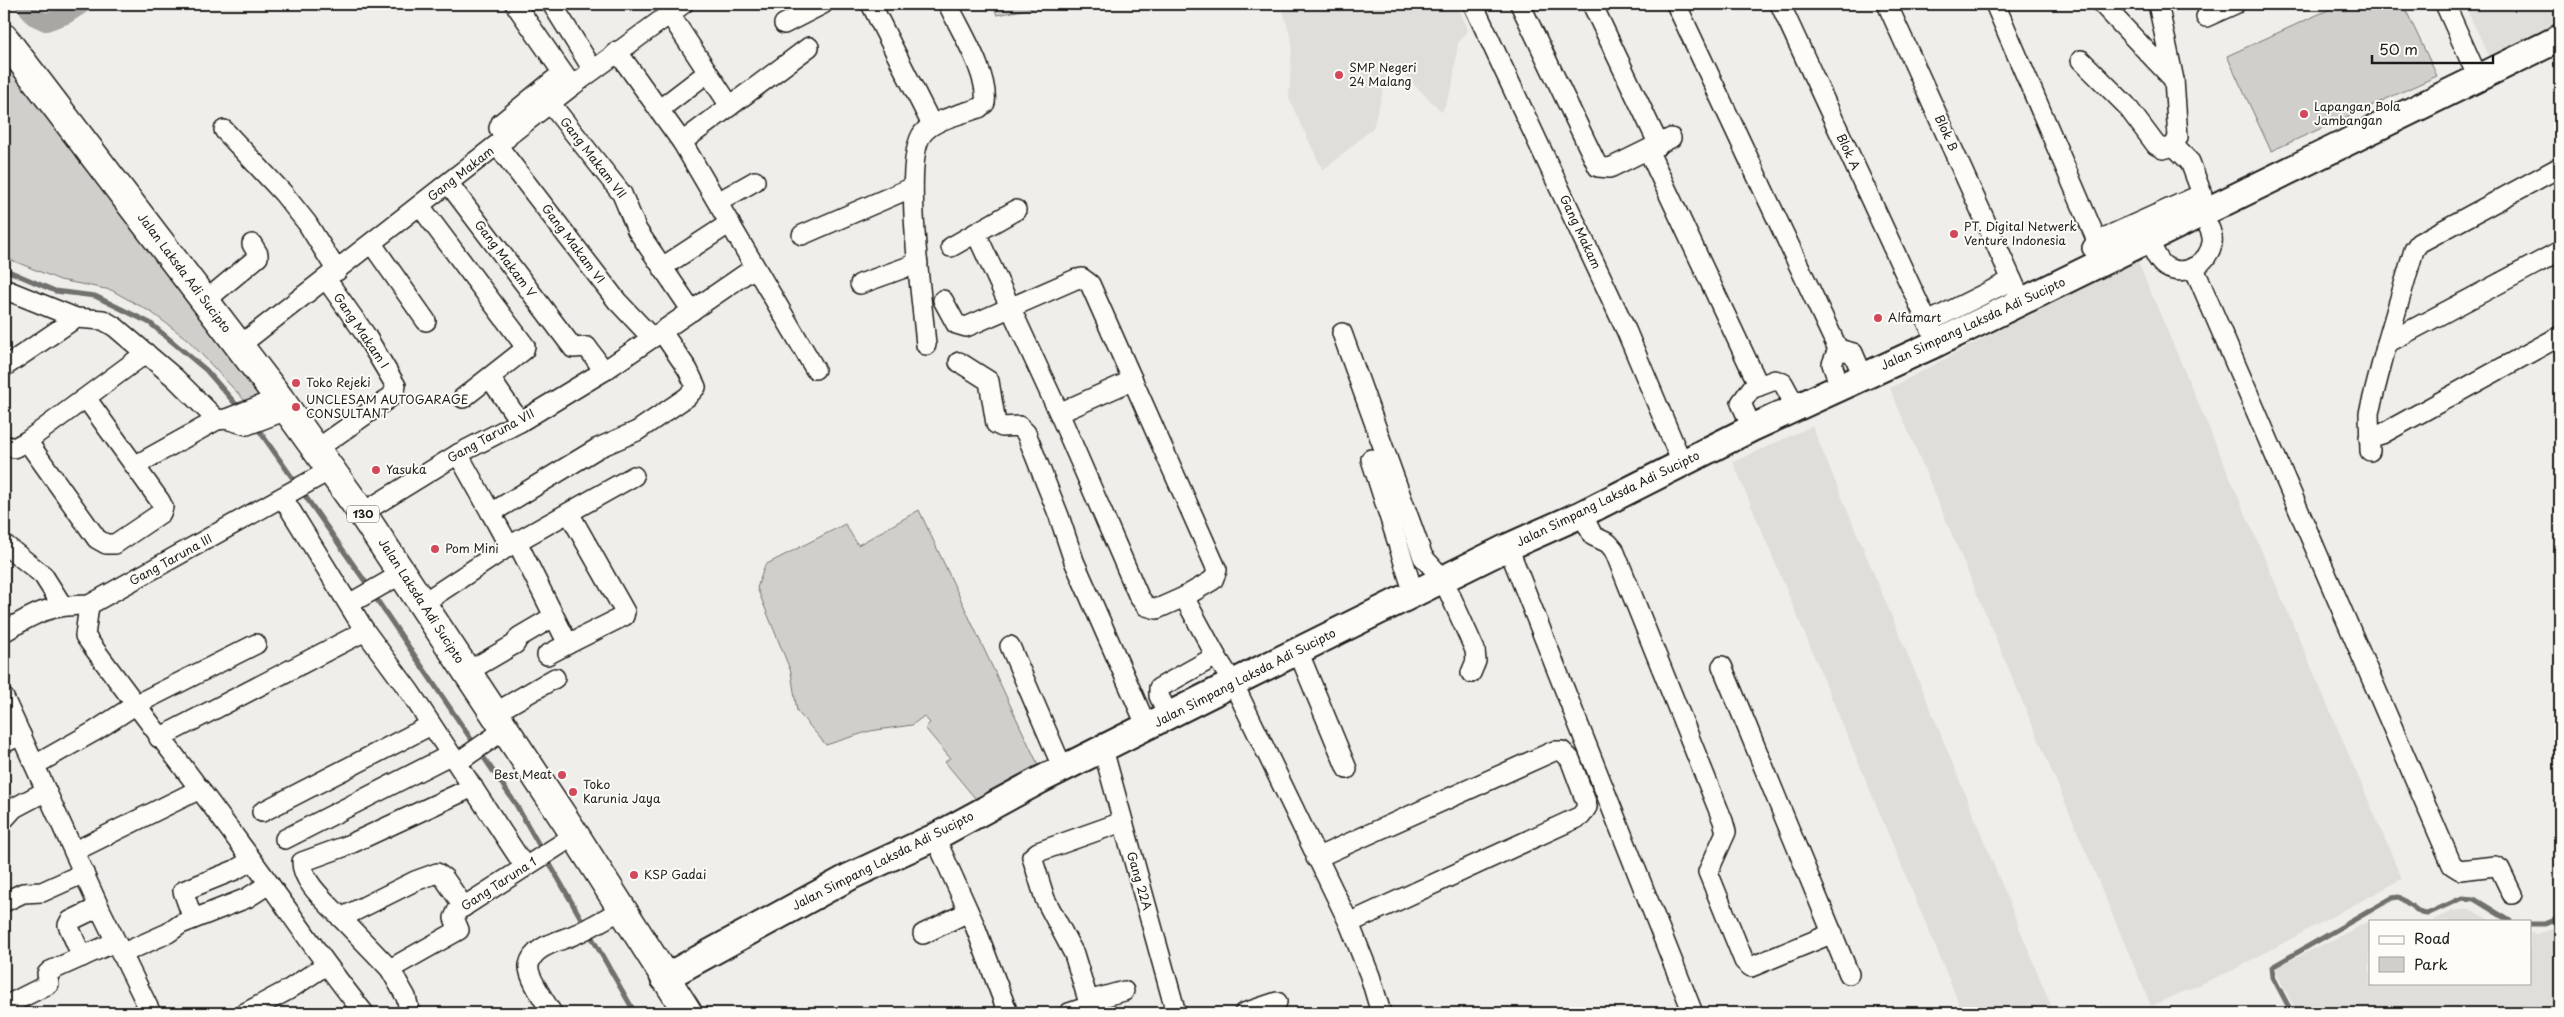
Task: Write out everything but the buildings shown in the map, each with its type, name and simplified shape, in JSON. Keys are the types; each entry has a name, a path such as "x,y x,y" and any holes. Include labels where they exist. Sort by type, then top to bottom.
{"main road":[{"name":"Jalan Laksda Adi Sucipto","path":"4,38 239,346 274,407 307,478 362,513 467,672 495,728 575,835 664,978 688,1013"}],"street":[{"path":"502,142 499,128 501,123 566,80 515,4"},
{"path":"552,4 593,70"},
{"path":"784,24 823,4"},
{"path":"872,4 932,125"},
{"path":"926,345 913,187 916,146 923,133 932,125 979,108 985,103 986,98 983,80 948,4"},
{"name":"Gang Makam","path":"1473,4 1626,330 1682,463"},
{"path":"1520,4 1598,167 1610,168 1659,144"},
{"path":"1592,4 1659,144 1758,386"},
{"path":"1676,4 1838,349 1853,354 1863,376"},
{"name":"Blok A","path":"1780,4 1932,333"},
{"name":"Blok B","path":"1888,4 2017,291"},
{"path":"1995,4 2102,254 2205,206"},
{"path":"2102,4 2174,80"},
{"path":"2158,4 2174,80 2178,137 2174,146"},
{"path":"2206,17 2235,4"},
{"path":"2445,4 2479,80"},
{"path":"676,8 708,73 730,106"},
{"name":"Gang Makam","path":"239,346 449,184 550,103 566,80 593,70 676,8"},
{"name":"Jalan Simpang Laksda Adi Sucipto","path":"664,978 843,880 935,837 1063,769 1233,683 1508,547 1582,514 1752,428 1863,376 1932,333 2017,291 2102,254 2149,240 2205,206 2479,80 2560,38"},
{"path":"682,142 809,47"},
{"path":"618,51 682,142 814,369"},
{"path":"2081,60 2126,105 2156,145 2163,148 2174,146"},
{"path":"660,109 708,73"},
{"name":"Gang Makam VII","path":"550,103 622,194 637,230 664,266 692,311"},
{"name":"Gang Makam I","path":"224,130 283,193 307,223 332,275 395,383"},
{"name":"Gang Makam VI","path":"491,514 598,448 634,433 693,392 696,387 691,375 657,335 617,301 502,142"},
{"path":"2149,240 2158,259 2168,268 2180,270 2194,268 2208,256 2212,243 2205,206 2190,162 2174,146"},
{"path":"2560,167 2419,243 2414,250 2369,413 2370,444 2382,434 2560,336"},
{"path":"718,202 755,181"},
{"name":"Gang Makam V","path":"449,184 562,334 575,349 587,347 604,371"},
{"path":"802,235 913,187"},
{"path":"420,206 525,346 524,350 463,398"},
{"path":"951,247 1016,210"},
{"path":"664,266 730,223"},
{"path":"943,300 956,324 963,327 1009,309 1069,282 1082,278 1086,280 1105,316 1216,567 1216,577 1214,580 1184,597 1157,609 1150,608 1142,602 1059,413 1009,309 976,233"},
{"path":"205,301 258,257 252,244"},
{"path":"372,244 426,322"},
{"path":"2387,344 2560,251"},
{"path":"860,284 918,263"},
{"name":"Gang Taruna VII","path":"362,513 458,454 520,422 604,371 754,268"},
{"path":"2194,268 2452,865 2460,870 2495,866 2500,869 2512,894"},
{"path":"4,289 76,318 104,320 175,378 233,419"},
{"path":"4,368 76,318"},
{"path":"1342,333 1423,558 1443,579 1475,650 1476,661 1472,673"},
{"path":"1838,349 1832,364 1840,387"},
{"path":"4,445 14,448 27,441 146,353"},
{"path":"959,362 989,381 996,424 1002,427 1019,426 1026,433 1059,516 1074,561 1158,722"},
{"path":"490,378 520,422"},
{"path":"1059,413 1133,380"},
{"path":"1752,428 1741,403 1751,389 1775,380 1782,383 1796,407"},
{"name":"Gang Taruna III","path":"4,632 32,615 62,605 89,605 307,478 392,396 396,390 395,383"},
{"path":"27,441 97,539 106,544 115,544 161,513 163,507 136,465 86,398"},
{"path":"136,465 233,419 274,407"},
{"path":"458,454 491,514 513,544 542,590 568,644"},
{"path":"1371,459 1414,594"},
{"path":"423,603 513,544 634,476"},
{"path":"307,478 349,604 365,631 431,724 458,758 473,787 529,864"},
{"path":"546,655 625,614 569,513"},
{"path":"1582,514 1594,536 1614,550 1723,821 1726,832 1708,872 1744,961 1751,967 1833,934"},
{"path":"1508,547 1693,1013"},
{"path":"6,549 43,575 62,605"},
{"path":"349,604 403,573"},
{"path":"1184,597 1233,683 1349,924 1367,967 1381,1013"},
{"path":"89,605 85,636 159,738 200,789 252,860 326,966 364,1013"},
{"path":"467,672 515,644 520,637 553,616"},
{"path":"159,738 365,631"},
{"path":"35,765 95,731 135,705 256,644"},
{"path":"1010,646 1063,769"},
{"path":"1298,651 1347,769"},
{"path":"1158,722 1158,688 1216,656"},
{"path":"1722,666 1849,974"},
{"path":"285,839 458,758 555,678"},
{"path":"4,698 118,948 142,1011"},
{"path":"262,812 431,724"},
{"path":"4,743 21,735"},
{"name":"Gang 22A","path":"1103,749 1176,1013"},
{"path":"1316,858 1554,751 1562,751 1570,759 1587,807 1581,816 1349,924"},
{"path":"406,1013 406,996 390,969 341,918 307,878 302,869 302,862 354,842 473,787"},
{"path":"75,851 200,789"},
{"path":"4,819 14,808 46,791"},
{"path":"1090,1007 1074,954 1045,899 1032,858 1038,852 1122,822"},
{"name":"Gang Taruna 1","path":"390,969 459,930 455,914 464,906 575,835"},
{"path":"935,837 968,912 1008,1013"},
{"path":"193,920 183,891 236,870 252,860"},
{"path":"4,902 23,893 42,892 84,872"},
{"path":"341,918 415,881 437,873 444,878 464,906"},
{"path":"11,1003 50,984 47,974 50,971 82,957 168,934 178,926 247,898 269,884"},
{"path":"82,957 68,924 70,921 99,908"},
{"path":"552,1013 530,974 529,965 537,953 549,945 576,934 621,910"},
{"path":"923,934 968,912"},
{"path":"245,1013 288,990 326,966"},
{"path":"1070,1013 1090,1007 1124,990"},
{"path":"1244,1013 1277,1002"}],"shaded area":[{"name":"SMP Negeri 24 Malang","path":"1281,4 1457,4 1468,31 1458,43 1452,88 1442,112 1391,62 1373,128 1323,171 1289,99 1292,42"},
{"path":"2464,4 2560,4 2560,28 2490,58"},
{"path":"2137,260 2402,879 2233,970 2151,1006 1890,388 2018,320 2035,313 2034,307"},
{"path":"1812,426 1926,698 2054,1013 1963,1013 1733,462"},
{"path":"2470,909 2489,920 2434,920 2453,911"},
{"path":"2369,921 2369,984 2532,984 2532,933 2537,934 2560,927 2560,1013 2297,1013 2278,976 2277,967"}],"green space":[{"path":"992,4 1053,4 997,15"},
{"name":"Lapangan Bola Jambangan","path":"2341,4 2403,4 2437,76 2271,151 2227,56"},
{"path":"4,57 264,398 247,403 187,339 151,312 111,290 60,280 4,257"},
{"path":"919,510 1041,771 979,803 945,762 950,758 925,728 930,723 924,716 912,725 870,731 826,745 797,711 791,672 757,588 765,565 845,524 858,545"}],"waterway":[{"path":"25,4 33,16 46,22 66,15 83,4"},
{"path":"4,269 55,291 95,296 150,323 206,370 240,409"},
{"path":"256,426 369,587"},
{"path":"373,594 475,745"},
{"path":"480,752 515,803 635,1013"},
{"path":"2292,1013 2273,977 2272,967 2392,898 2399,897 2421,913 2427,914 2462,898 2474,899 2508,920"},
{"path":"2532,924 2545,924 2560,918"}],"place":[{"name":"SMP Negeri 24 Malang","path":"1339,75"},
{"name":"Lapangan Bola Jambangan","path":"2304,114"},
{"name":"PT. Digital Netwerk Venture Indonesia","path":"1954,234"},
{"name":"Alfamart","path":"1878,318"},
{"name":"Toko Rejeki","path":"296,383"},
{"name":"UNCLESAM AUTOGARAGE CONSULTANT","path":"296,407"},
{"name":"Yasuka","path":"376,470"},
{"name":"Pom Mini","path":"435,549"},
{"name":"Best Meat","path":"562,775"},
{"name":"Toko Karunia Jaya","path":"573,792"},
{"name":"KSP Gadai","path":"634,875"}]}
